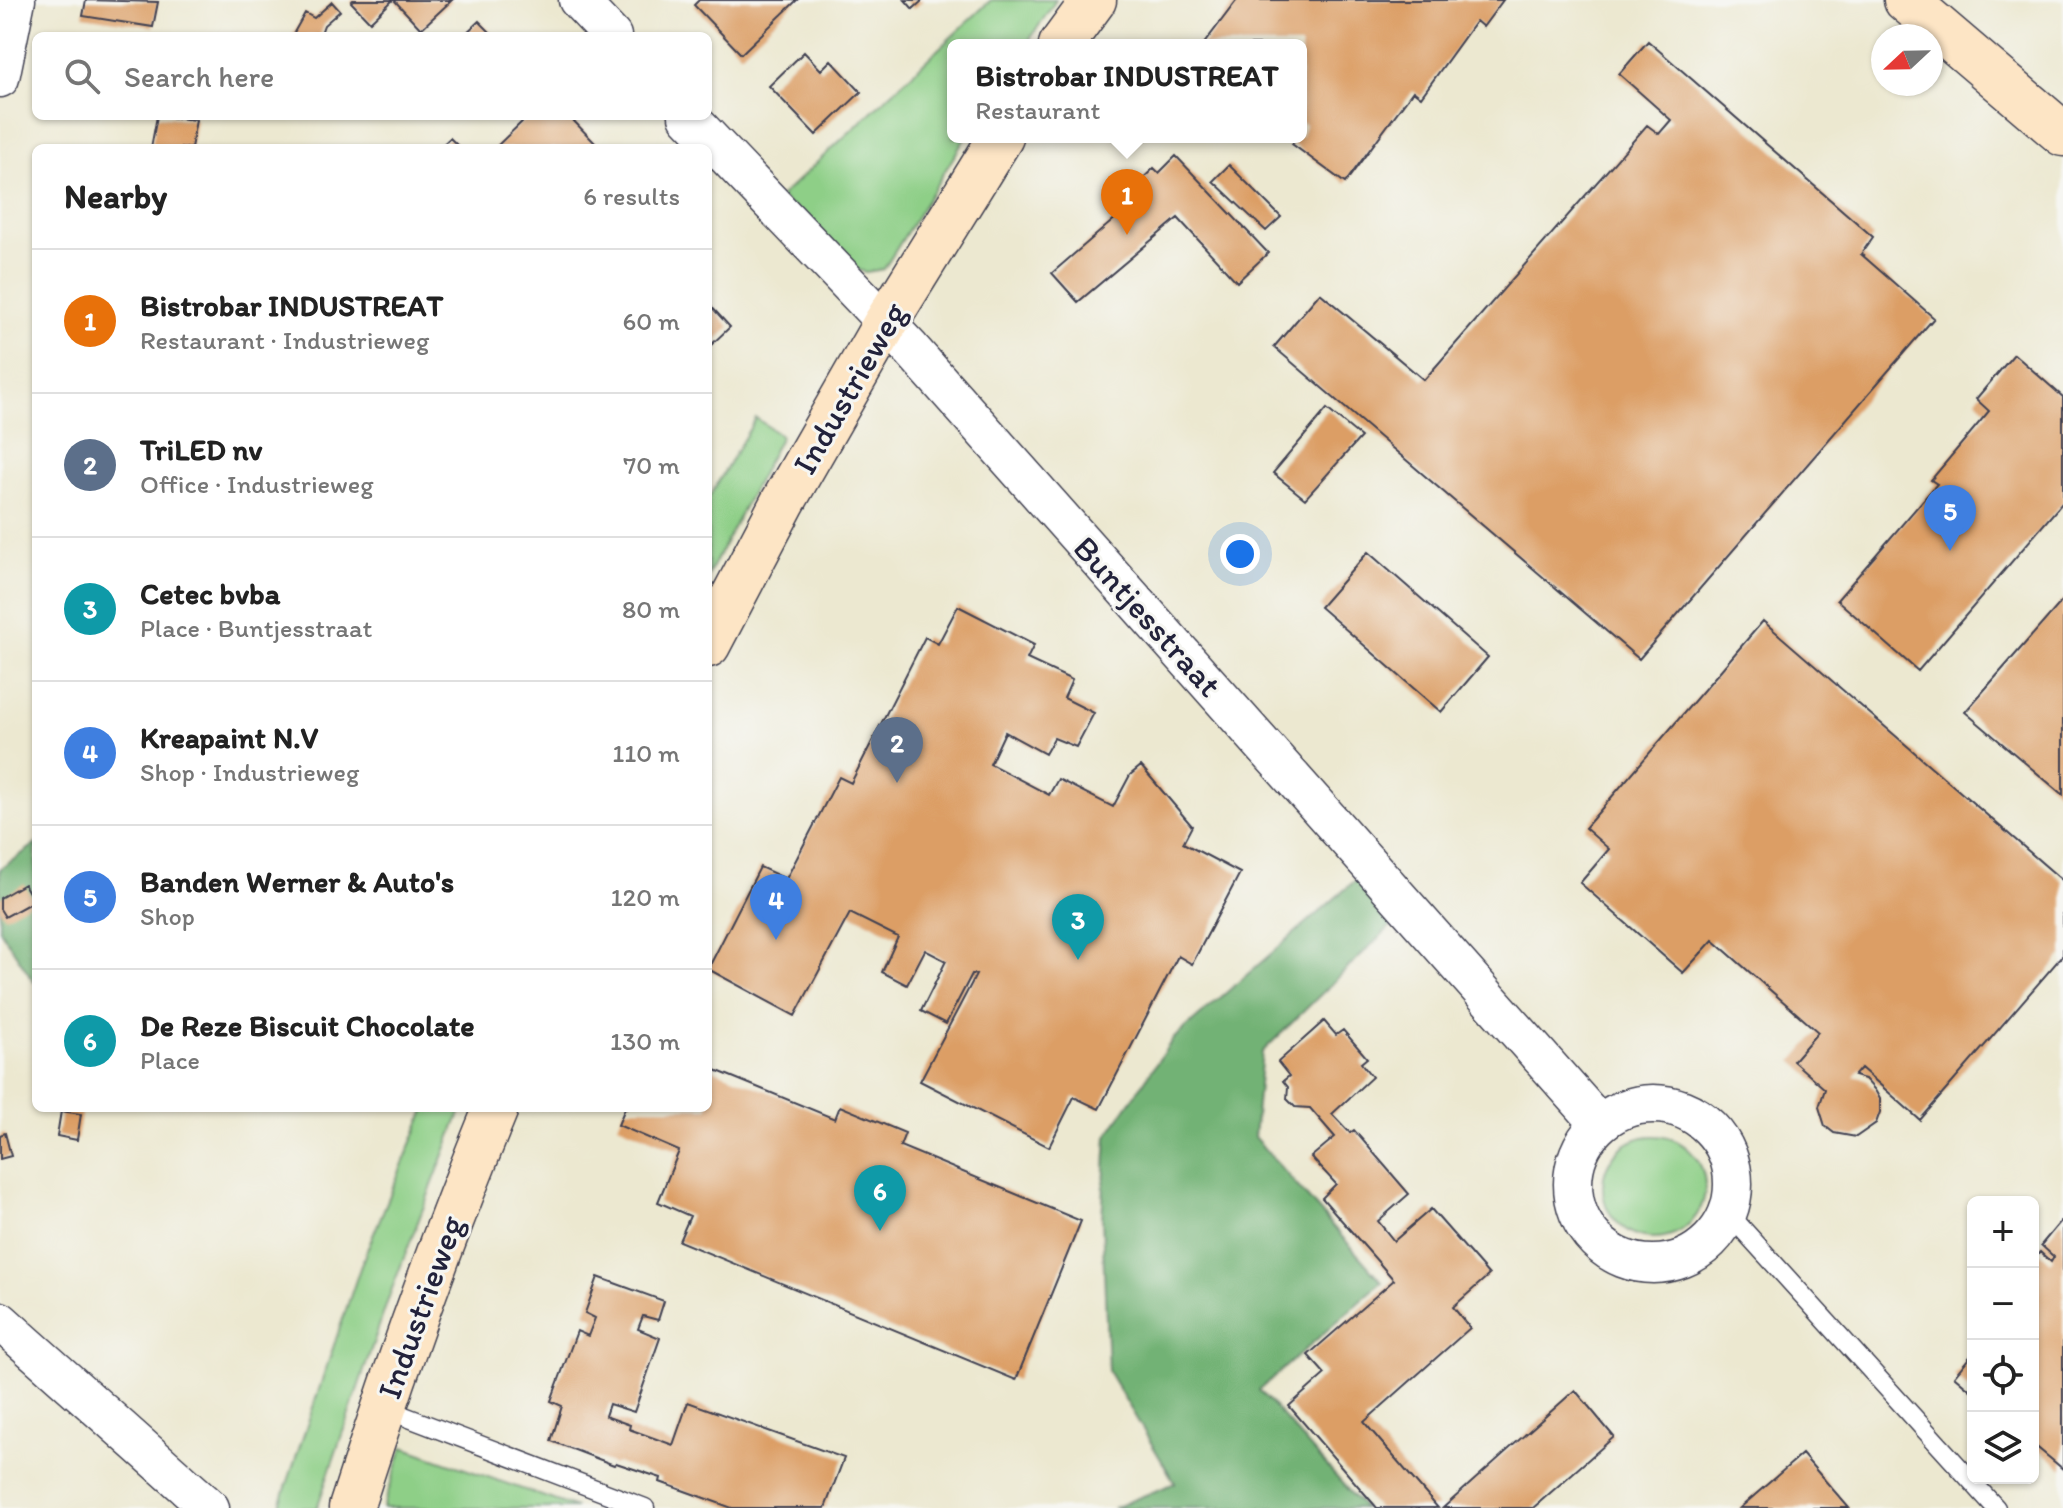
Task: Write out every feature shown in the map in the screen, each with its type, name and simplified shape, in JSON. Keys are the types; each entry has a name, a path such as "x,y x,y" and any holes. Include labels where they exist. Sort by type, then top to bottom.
{"main road":[{"path":"1065,39 1094,0"},
{"path":"1906,0 2060,125"},
{"name":"Industrieweg","path":"712,637 783,502 885,324 997,143"},
{"name":"Industrieweg","path":"351,1508 383,1408 465,1183 494,1112"}],"street":[{"path":"0,78 16,0"},
{"path":"578,0 608,32"},
{"name":"Buntjesstraat","path":"692,120 922,361 1599,1123"},
{"path":"1648,1103 1675,1106 1699,1118 1718,1136 1729,1160 1733,1187 1728,1213 1714,1236 1694,1253 1670,1263 1644,1264 1618,1257 1596,1241 1581,1220 1573,1195 1574,1168 1583,1144 1599,1123 1622,1109 1648,1103"},
{"path":"0,1321 210,1508"}],"lane":[{"path":"1728,1213 1996,1508"},
{"path":"383,1408 645,1508"}],"green space":[{"path":"991,0 1056,0 1030,39 949,39"},
{"path":"947,41 947,143 962,143 884,269 858,270 780,197"},
{"path":"756,418 781,436 712,568 712,492"},
{"path":"32,847 32,979 0,930 0,869"},
{"path":"1357,879 1394,923 1262,1052 1254,1137 1382,1282 1259,1390 1364,1508 1113,1508 1175,1483 1108,1371 1102,1218 1107,1136 1173,1039"},
{"path":"424,1112 460,1112 390,1294 317,1508 279,1508 362,1262"},
{"path":"1654,1136 1674,1140 1690,1151 1701,1167 1705,1187 1701,1207 1690,1223 1674,1234 1654,1238 1634,1234 1618,1223 1607,1207 1603,1187 1607,1167 1618,1151 1634,1140"},
{"path":"403,1447 576,1508 383,1508"}],"building":[{"path":"86,0 158,2 153,27 83,16"},
{"path":"393,0 370,22 351,2"},
{"path":"394,0 452,0 421,29"},
{"path":"699,0 797,0 741,54 694,5"},
{"path":"905,0 923,0 913,9"},
{"path":"1237,0 1503,0 1483,27 1476,21 1421,97 1413,91 1345,183 1292,144 1307,143 1307,39 1208,39"},
{"path":"332,2 340,11 324,25 321,32 294,32 305,13 314,18"},
{"path":"479,21 490,32 467,32"},
{"path":"1648,41 1873,237 1861,254 1934,318 1639,659 1274,347 1320,293 1424,380 1647,125 1659,134 1671,120 1619,74"},
{"path":"804,52 821,70 831,60 861,92 816,135 769,86"},
{"path":"156,120 196,120 192,144 152,144"},
{"path":"524,120 573,120 596,144 499,144"},
{"path":"1176,156 1268,253 1237,282 1178,218 1078,302 1052,273 1117,217 1105,203 1130,181 1135,186 1154,168 1159,173"},
{"path":"1229,165 1281,217 1266,231 1213,181"},
{"path":"712,307 730,327 712,344"},
{"path":"2014,354 2063,397 2063,502 1918,671 1837,600 1937,484 1931,480 1989,411 1976,399"},
{"path":"1327,409 1361,437 1305,499 1273,473"},
{"path":"1368,552 1488,657 1441,712 1320,607"},
{"path":"2063,600 2063,795 1965,712"},
{"path":"958,606 1034,645 1027,659 1072,680 1064,698 1094,713 1076,747 1054,738 1045,754 1005,732 990,764 1049,795 1058,779 1113,807 1130,775 1141,766 1192,826 1183,843 1240,873 1192,964 1178,956 1099,1109 1074,1097 1049,1147 920,1081 976,975 972,974 946,1024 921,1011 946,961 925,950 907,985 882,972 898,937 850,913 795,1016 712,971 712,961 760,867 786,879 839,777 851,783 925,637 938,644"},
{"path":"1763,621 2063,881 2063,955 1920,1120 1861,1068 1854,1076 1865,1079 1875,1090 1880,1099 1880,1112 1876,1123 1856,1137 1834,1133 1825,1126 1819,1107 1825,1089 1793,1061 1818,1032 1713,940 1683,973 1580,883 1609,849 1585,828"},
{"path":"24,884 32,902 5,917 0,909 0,898"},
{"path":"1324,1021 1336,1035 1343,1030 1367,1058 1361,1063 1372,1077 1332,1114 1350,1133 1354,1130 1409,1194 1378,1221 1394,1241 1431,1209 1489,1275 1453,1307 1470,1328 1364,1422 1438,1508 1377,1508 1289,1406 1325,1374 1308,1355 1394,1280 1322,1198 1336,1184 1311,1157 1335,1137 1310,1108 1295,1107 1287,1099 1288,1087 1283,1081 1289,1076 1278,1062"},
{"path":"712,1069 835,1119 840,1106 905,1133 900,1146 1081,1221 1016,1380 679,1241 690,1216 658,1202 679,1151 618,1125 623,1112 712,1112"},
{"path":"61,1112 81,1114 77,1140 57,1136"},
{"path":"5,1133 11,1156 0,1159 0,1135"},
{"path":"2061,1221 2063,1469 2039,1449 2039,1253 2051,1262 2054,1257 2041,1245"},
{"path":"598,1277 664,1301 658,1320 643,1316 638,1329 660,1338 634,1412 609,1404 605,1416 630,1425 629,1429 673,1445 688,1402 844,1458 825,1508 732,1508 660,1482 661,1478 616,1463 614,1465 551,1441 562,1406 551,1401 577,1331 588,1336 595,1318 585,1313"},
{"path":"1967,1360 1967,1387 1954,1376"},
{"path":"1575,1390 1614,1437 1533,1508 1443,1508"},
{"path":"1802,1454 1849,1508 1740,1508"}],"place":[{"name":"Bistrobar INDUSTREAT","path":"1127,235"},
{"name":"Banden Werner & Auto's","path":"1950,551"},
{"name":"TriLED nv","path":"897,783"},
{"name":"Kreapaint N.V","path":"776,940"},
{"name":"Cetec bvba","path":"1078,960"},
{"name":"De Reze Biscuit Chocolate","path":"880,1231"}]}
